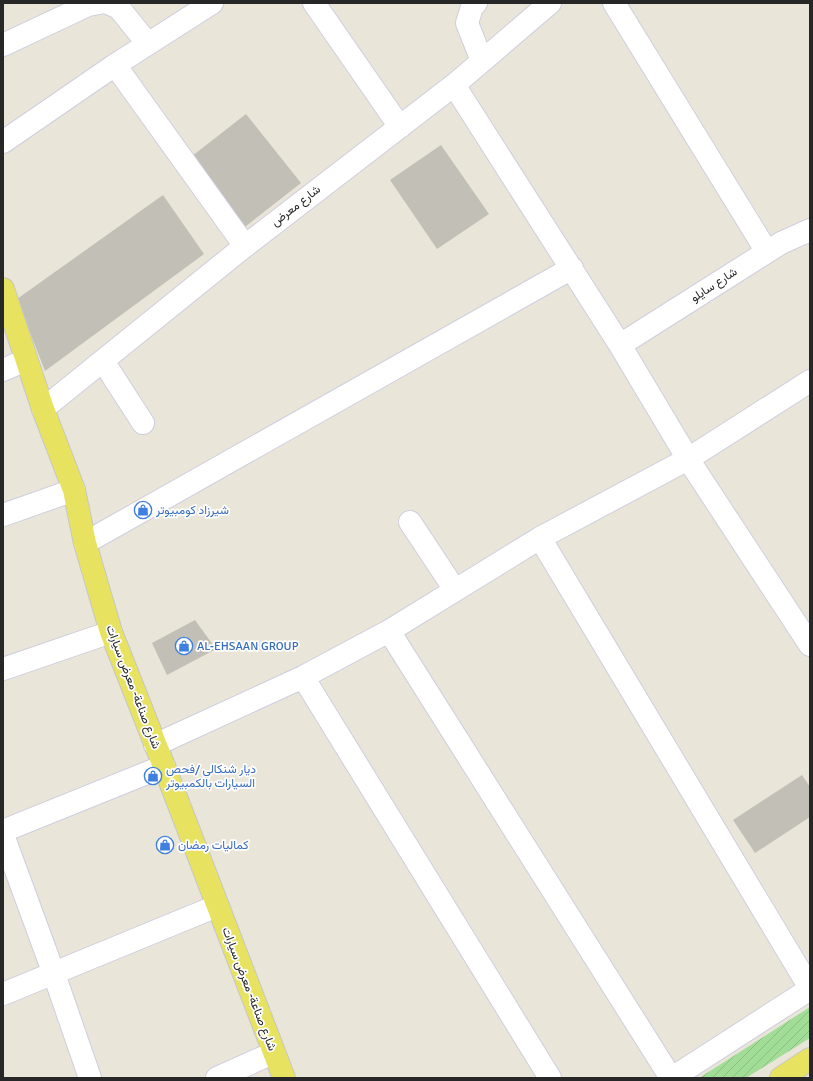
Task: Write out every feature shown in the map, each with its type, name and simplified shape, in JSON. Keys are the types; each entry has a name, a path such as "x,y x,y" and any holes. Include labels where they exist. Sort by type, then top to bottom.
{"main road":[{"name":"شارع صناعة- معرض سيارات","path":"3,289 43,409 74,490 85,543 110,632 164,766 273,1053 284,1078"},
{"path":"781,1078 810,1059"}],"street":[{"path":"3,45 88,5 99,3"},
{"path":"108,3 119,8 148,44"},
{"path":"3,142 114,65 212,3"},
{"path":"314,3 400,127"},
{"path":"476,3 472,7 467,22 482,61"},
{"name":"شارع معرض","path":"43,409 245,246 454,85 550,3"},
{"path":"614,3 767,252"},
{"path":"114,65 245,246"},
{"path":"454,85 572,268 688,459 810,645"},
{"name":"شارع سايلو","path":"620,345 786,240 810,230"},
{"path":"85,543 572,268"},
{"path":"3,370 26,360"},
{"path":"103,361 143,423"},
{"path":"155,745 303,677 389,631 540,538 688,459 810,381"},
{"path":"3,515 74,490"},
{"path":"410,522 455,590"},
{"path":"389,631 672,1078 810,988 540,538"},
{"path":"3,669 110,632"},
{"path":"303,677 550,1078"},
{"path":"3,831 164,766"},
{"path":"3,835 90,1078"},
{"path":"3,994 217,906"},
{"path":"217,1078 273,1053"}],"green space":[{"path":"810,1007 810,1038 746,1078 699,1078"}],"building":[{"path":"246,114 301,183 241,230 187,160"},
{"path":"441,145 489,214 437,249 390,180"},
{"path":"163,195 204,254 45,371 17,299"},
{"name":"AL-EHSAAN GROUP","path":"195,620 216,649 167,675 152,643"},
{"path":"802,775 810,787 810,817 755,853 733,820"}],"place":[{"name":"شيرزاد كومبيوتر","path":"143,510"},
{"name":"AL-EHSAAN GROUP","path":"184,646"},
{"name":"ديار شنكالي /فحص السيارات بالكمبيوتر","path":"153,776"},
{"name":"كماليات رمضان","path":"165,845"}]}
